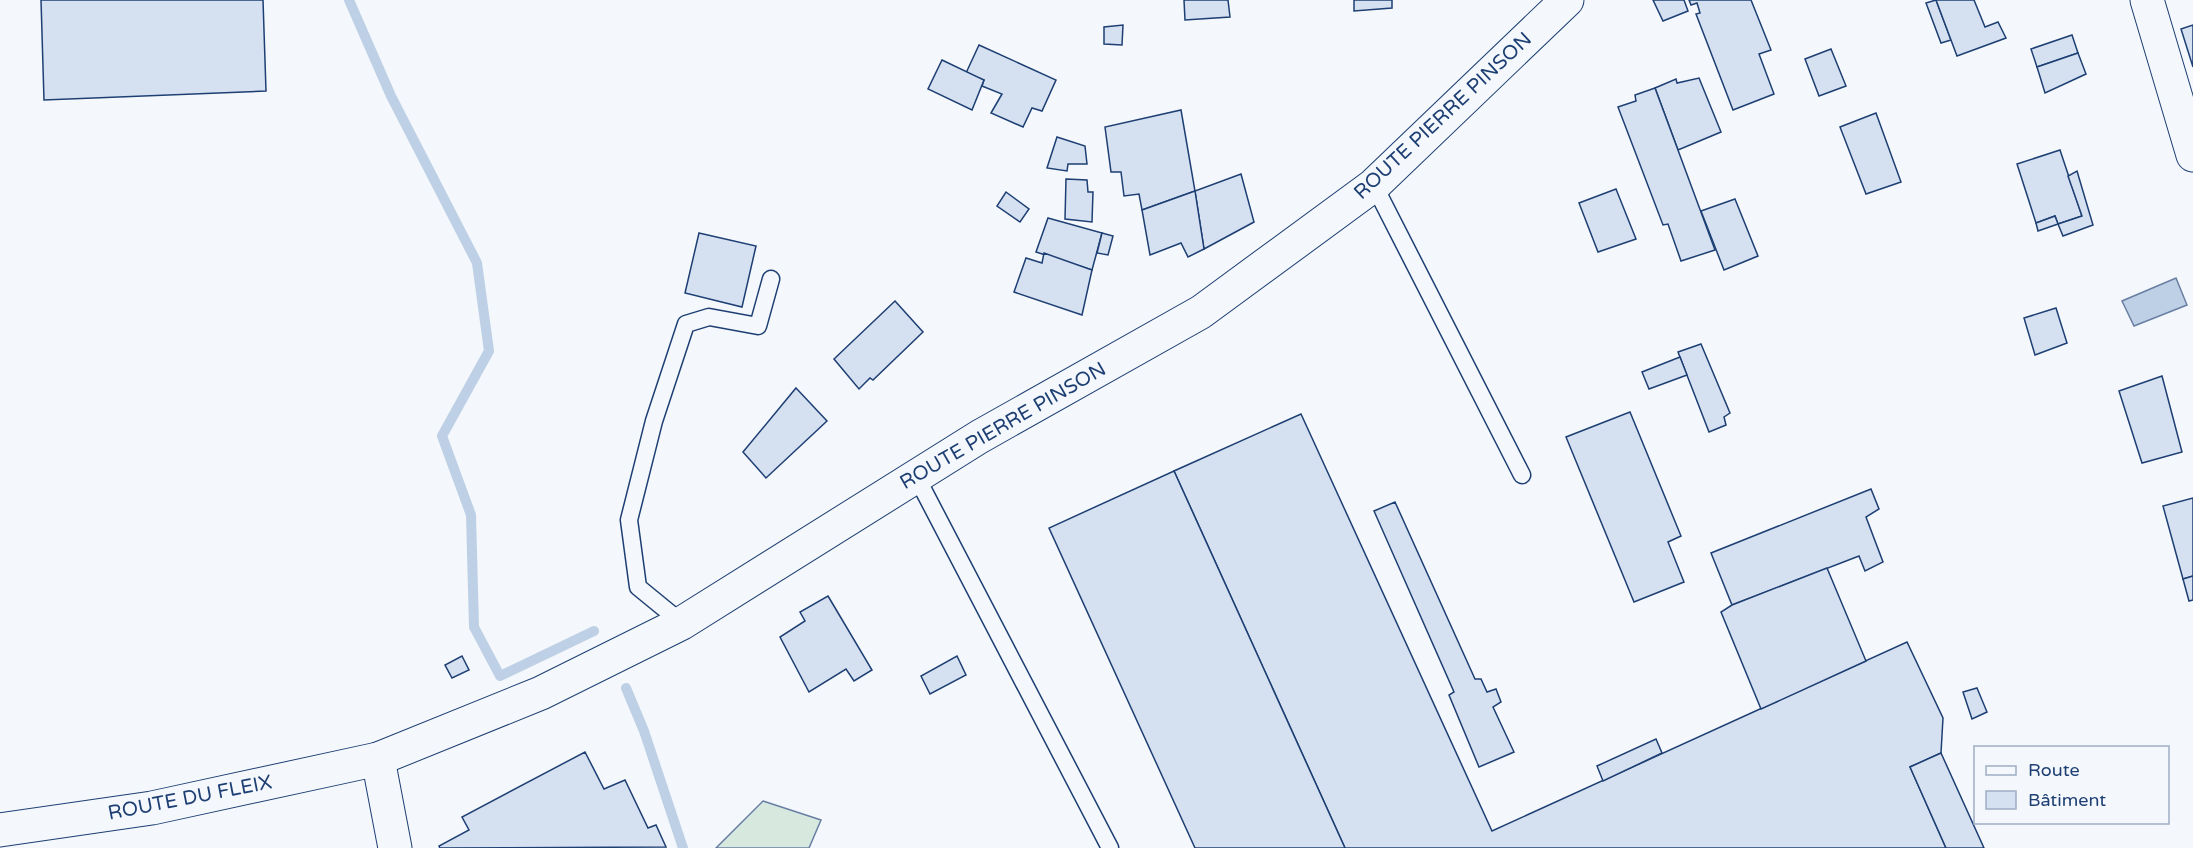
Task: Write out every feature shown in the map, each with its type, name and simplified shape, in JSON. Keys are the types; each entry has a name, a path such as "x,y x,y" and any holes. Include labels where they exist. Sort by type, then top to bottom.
{"main road":[{"name":"ROUTE PIERRE PINSON","path":"378,759 541,693 682,623 979,437 1201,312 1374,185 1567,0"},
{"path":"2147,0 2193,155"},
{"path":"378,759 394,848"},
{"name":"ROUTE DU FLEIX","path":"0,830 152,808 378,759"}],"lane":[{"path":"1374,185 1522,475"},
{"path":"682,623 638,586 629,520 654,421 686,324 709,317 758,326 771,279"},
{"path":"916,476 1110,848"}],"shaded area":[{"path":"763,801 821,820 809,848 716,848"}],"water":[{"path":"2176,278 2187,305 2134,326 2122,301"}],"building":[{"path":"41,0 263,0 266,91 44,100"},
{"path":"1184,0 1228,0 1230,17 1185,20"},
{"path":"1354,0 1392,0 1392,8 1354,11"},
{"path":"1653,0 1684,0 1688,11 1663,21"},
{"path":"1689,0 1751,0 1771,50 1759,54 1774,94 1733,110 1696,14 1700,13 1697,3 1691,5"},
{"path":"1936,0 1951,40 1941,43 1926,3"},
{"path":"1936,0 1974,0 1985,27 1998,22 2006,38 1957,56"},
{"path":"1123,25 1122,45 1104,44 1104,27"},
{"path":"2193,25 2193,67 2181,29"},
{"path":"2072,35 2078,53 2037,67 2031,49"},
{"path":"979,45 1056,80 1042,111 1032,108 1023,127 991,113 1002,94 982,86 984,80 966,73"},
{"path":"1831,49 1846,86 1819,96 1805,59"},
{"path":"2078,53 2086,74 2045,93 2037,67"},
{"path":"942,60 984,80 972,110 928,89"},
{"path":"1699,78 1721,132 1678,150 1655,88 1676,79 1677,83"},
{"path":"1655,88 1715,250 1681,261 1668,224 1663,225 1618,107 1636,101 1635,95"},
{"path":"1181,110 1195,191 1142,210 1139,194 1124,196 1121,172 1111,172 1105,127"},
{"path":"1876,113 1901,182 1866,194 1840,127"},
{"path":"1057,137 1085,146 1087,164 1068,164 1067,171 1047,168"},
{"path":"2060,150 2082,216 2058,224 2055,216 2036,223 2017,164"},
{"path":"2077,171 2093,225 2063,236 2058,224 2082,216 2068,176"},
{"path":"1241,174 1254,222 1204,249 1195,191"},
{"path":"1066,179 1087,180 1088,192 1093,192 1092,222 1065,219"},
{"path":"1616,189 1636,239 1598,252 1579,203"},
{"path":"1195,191 1204,249 1188,257 1181,243 1150,255 1142,210"},
{"path":"1006,192 1029,209 1020,222 997,206"},
{"path":"1735,199 1758,256 1724,270 1701,211"},
{"path":"2055,216 2058,224 2038,231 2036,223"},
{"path":"1048,218 1102,233 1092,270 1036,252"},
{"path":"699,233 756,246 742,307 685,293"},
{"path":"1102,233 1113,236 1108,255 1097,253"},
{"path":"1044,253 1092,270 1082,315 1014,292 1026,258 1042,263"},
{"path":"895,301 923,332 873,380 870,378 859,389 834,359"},
{"path":"2056,308 2067,343 2035,355 2024,318"},
{"path":"1701,344 1730,413 1724,417 1726,425 1709,432 1678,352"},
{"path":"1680,357 1687,375 1649,389 1642,372"},
{"path":"2162,376 2182,452 2142,463 2119,391"},
{"path":"796,388 827,421 766,478 743,452"},
{"path":"1630,412 1681,536 1668,542 1684,582 1634,602 1566,437"},
{"path":"1301,414 1492,831 1907,642 1943,718 1941,753 1910,767 1946,848 1345,848 1174,471"},
{"path":"1174,471 1345,848 1195,848 1049,528"},
{"path":"1871,489 1879,509 1866,517 1883,562 1865,571 1859,556 1732,605 1711,553"},
{"path":"2193,498 2193,576 2183,579 2163,506"},
{"path":"1395,502 1475,679 1481,679 1487,692 1496,689 1501,702 1493,707 1514,752 1479,767 1449,695 1454,692 1374,511"},
{"path":"1827,568 1866,661 1761,709 1721,612 1732,605"},
{"path":"2193,576 2193,600 2189,601 2183,579"},
{"path":"828,596 872,670 854,681 846,669 809,692 780,637 805,621 800,612"},
{"path":"462,656 469,670 452,678 445,665"},
{"path":"957,656 966,675 930,694 921,676"},
{"path":"1977,688 1987,712 1972,719 1963,692"},
{"path":"1656,739 1662,753 1603,781 1597,766"},
{"path":"585,752 604,789 625,780 648,828 656,825 666,847 440,848 439,846 469,830 462,817"},
{"path":"1941,753 1984,848 1946,848 1910,767"}],"waterway":[{"path":"349,0 391,96 477,263 489,351 442,436 471,515 474,627 500,676 594,631"},
{"path":"626,688 644,731 683,848"}]}
